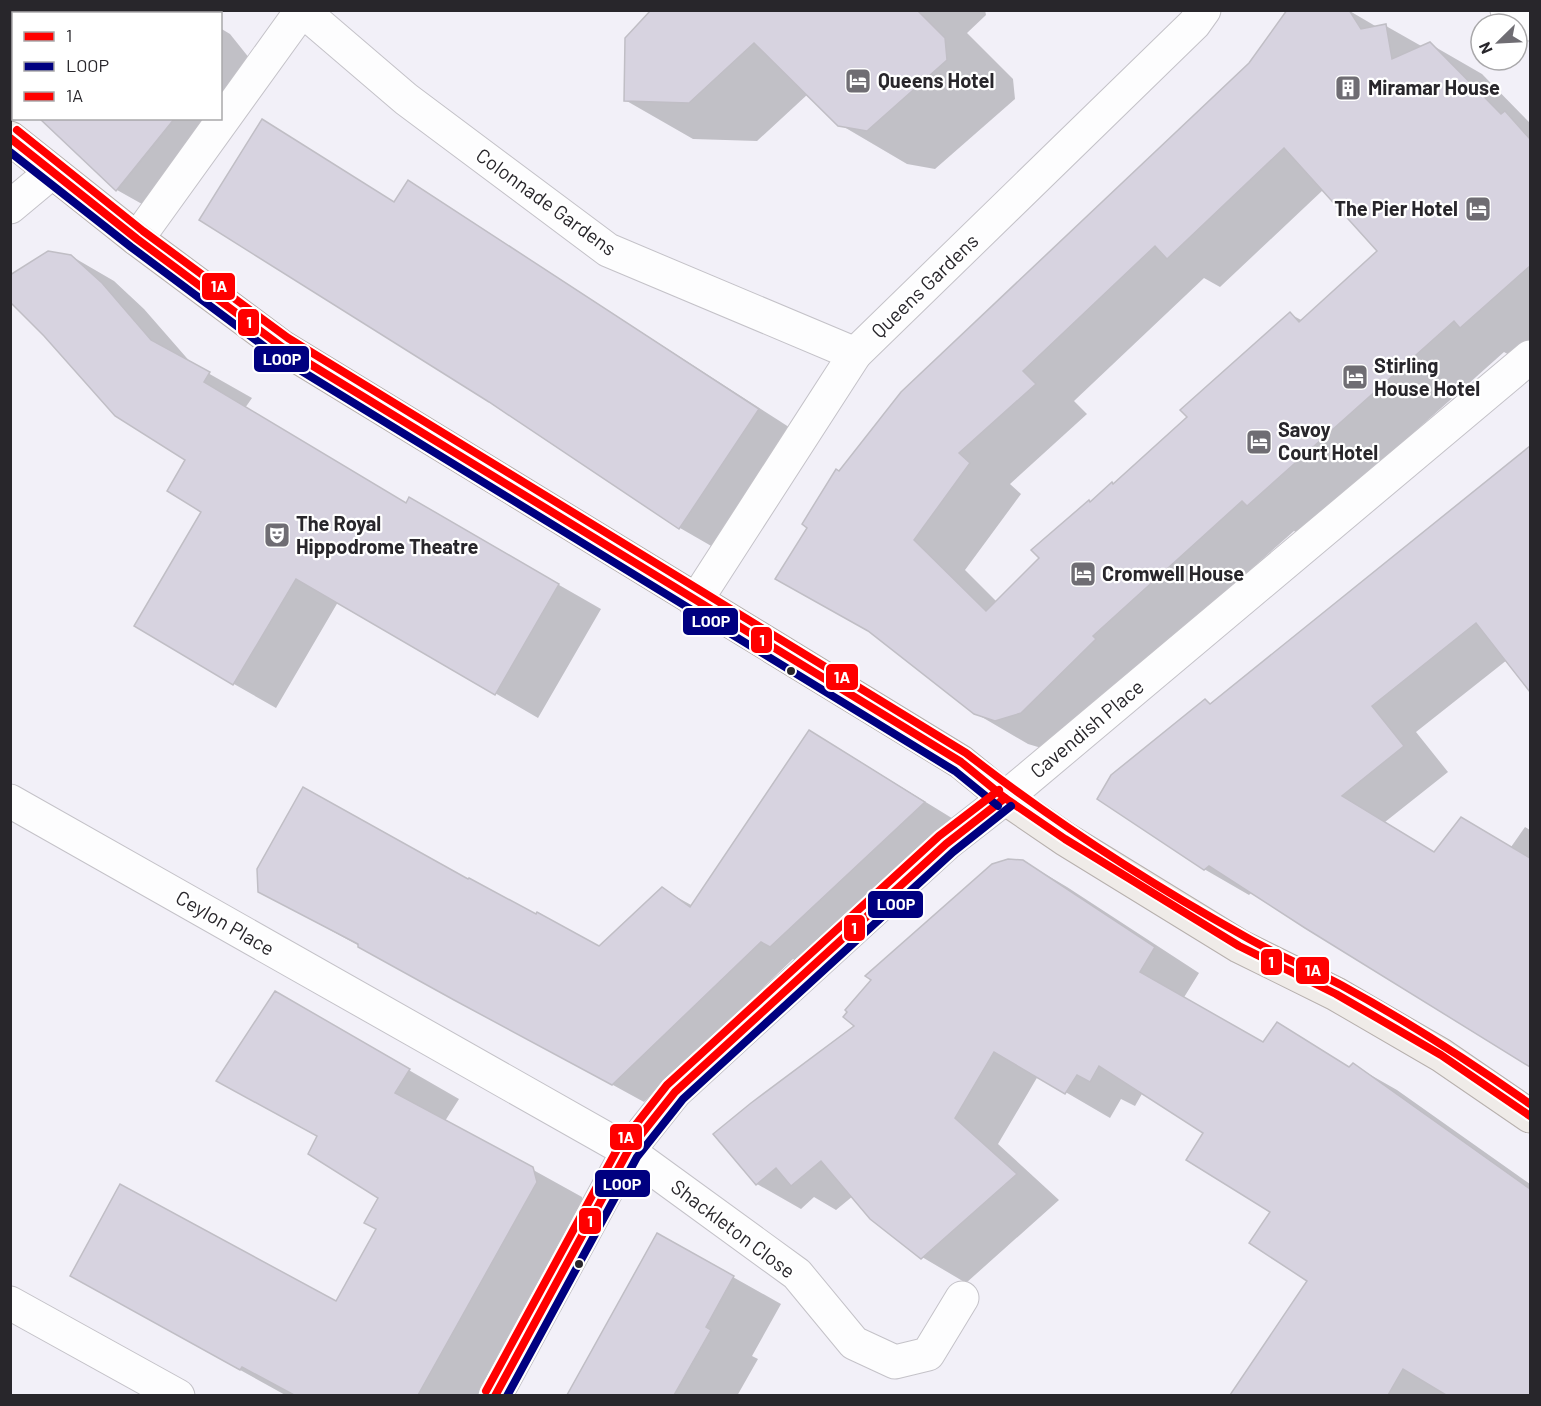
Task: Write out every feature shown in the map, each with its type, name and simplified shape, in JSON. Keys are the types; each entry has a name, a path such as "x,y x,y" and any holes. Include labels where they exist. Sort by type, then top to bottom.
{"main road":[{"path":"10,138 137,239 282,347 695,602 961,762 1005,798 1065,839 1239,946 1336,994 1441,1055 1530,1116"}],"street":[{"path":"137,239 302,10"},
{"name":"Colonnade Gardens","path":"302,10 406,99 608,250 855,354"},
{"name":"Queens Gardens","path":"695,602 855,354 1194,24 1204,10"},
{"path":"1507,10 1530,24"},
{"path":"10,207 52,172"},
{"name":"Cavendish Place","path":"495,1395 628,1151 675,1092 946,844 1005,798 1530,357"},
{"name":"Ceylon Place","path":"10,801 628,1151"},
{"name":"Shackleton Close","path":"628,1151 797,1274 854,1343 895,1362 928,1354 963,1298"},
{"path":"10,1303 177,1395"}],"building":[{"name":"Queens Hotel","path":"651,10 917,10 945,38 947,60 867,131 838,126 754,43 689,103 624,101 625,38"},
{"path":"1287,10 1349,10 1361,29 1386,24 1392,59 1430,42 1501,114 1505,111 1530,139 1530,266 1460,328 1454,321 1247,506 1242,501 1093,636 1096,639 1021,713 995,721 974,714 868,631 775,579 807,528 802,524 836,469 839,471 901,392 1249,63","holes":["1284,148 1377,251 1299,322 1290,312 1180,410 1187,417 1113,484 1112,482 1090,502 1089,500 1031,550 1039,558 986,611 914,540 970,463 959,453 1036,384 1023,371 1155,246 1167,259"]},
{"path":"262,119 394,202 408,180 759,409 679,529 489,402 199,220"},
{"path":"41,120 173,120 116,191"},
{"path":"48,251 71,255 102,283 151,340 210,372 204,382 406,503 409,497 559,584 495,695 296,579 233,685 134,626 201,512 167,491 185,460 115,416 44,336 10,302 10,275"},
{"path":"1530,446 1530,692 1476,623 1372,706 1404,746 1342,796 1434,852 1461,817 1530,858 1530,1067 1209,866 1204,870 1097,799 1111,775 1205,699 1210,704"},
{"path":"809,730 925,802 770,947 761,942 612,1085 358,947 358,944 258,892 257,869 303,787 468,879 536,914 537,912 599,946 662,887 690,907"},
{"path":"1008,859 1023,860 1155,947 1140,972 1263,1042 1277,1022 1349,1067 1353,1063 1530,1189 1530,1395 1446,1395 1403,1369 1388,1395 1230,1395 1307,1281 1249,1243 1270,1212 1186,1160 1203,1133 1099,1066 1090,1082 1077,1075 1065,1094 994,1052 955,1118 1017,1174 921,1259 870,1219 821,1161 791,1186 776,1168 756,1185 713,1134 854,1026 843,1017 847,1012 845,1010 871,980 865,976 992,864"},
{"path":"275,991 410,1069 395,1093 533,1167 537,1182 418,1395 294,1395 242,1367 240,1370 70,1276 120,1184 336,1301 376,1229 364,1223 378,1198 308,1154 317,1136 216,1081"},
{"path":"657,1233 734,1276 706,1327 711,1330 674,1395 567,1395"}],"transit line":[{"name":"1A","path":"17,130 143,231 288,338 966,753 1032,803 1136,872 1256,943 1341,985 1390,1013 1461,1057 1530,1104"},
{"name":"1","path":"10,138 137,239 282,347 961,762 1005,798 1065,839 1239,946 1336,994 1441,1055 1530,1116"},
{"name":"LOOP","path":"10,152 131,247 277,356 955,771 998,806"},
{"name":"1A","path":"486,1391 619,1146 667,1085 939,836 999,790"},
{"name":"1","path":"495,1396 628,1151 675,1092 946,844 1005,798"},
{"name":"LOOP","path":"507,1396 637,1157 683,1099 953,852 1011,806"}],"place":[{"name":"Queens Hotel","path":"858,81"},
{"name":"Miramar House","path":"1348,88"},
{"name":"The Pier Hotel","path":"1478,209"},
{"name":"Stirling House Hotel","path":"1355,377"},
{"name":"Savoy Court Hotel","path":"1259,442"},
{"name":"The Royal Hippodrome Theatre","path":"277,535"},
{"name":"Cromwell House","path":"1083,574"}]}
